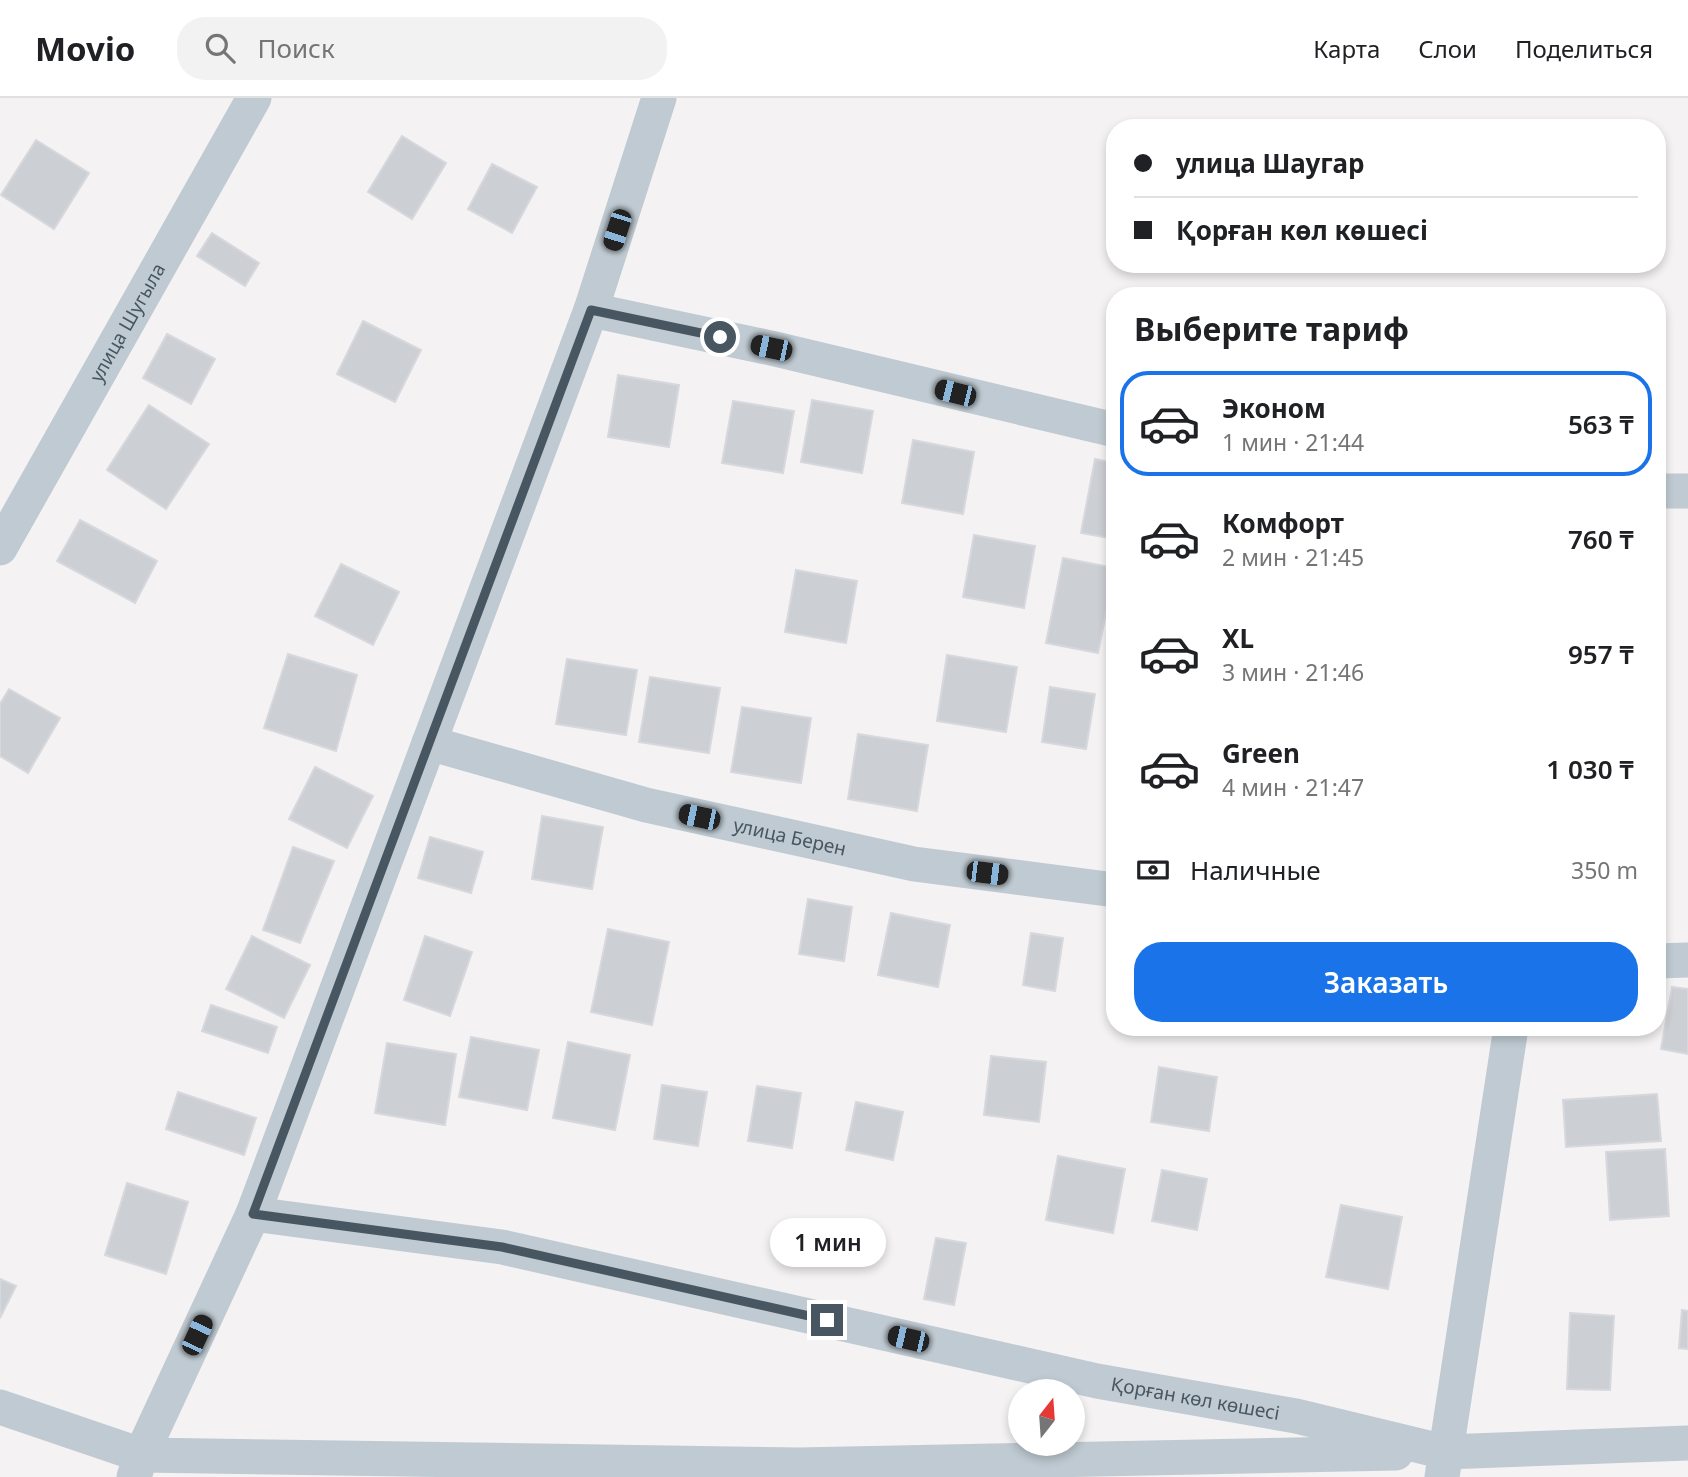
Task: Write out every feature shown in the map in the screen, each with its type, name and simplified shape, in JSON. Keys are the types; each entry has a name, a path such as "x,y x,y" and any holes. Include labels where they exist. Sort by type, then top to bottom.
{"street":[{"name":"улица Шугыла","path":"0,548 254,98"},
{"path":"137,1466 253,1214 591,310 659,98"},
{"path":"591,310 771,348 1106,428"},
{"path":"1666,491 1688,491"},
{"name":"улица Берен","path":"429,743 646,805 914,864 1106,889"},
{"path":"1666,961 1688,960"},
{"path":"0,1407 137,1466 1444,1465 1510,1036"},
{"name":"Қорған көл көшесі","path":"253,1214 502,1247 1097,1381 1296,1416 1444,1465 1688,1443"}],"building":[{"path":"402,136 446,163 412,219 368,192"},
{"path":"36,140 89,173 54,229 1,195"},
{"path":"492,164 537,187 512,233 468,209"},
{"path":"212,233 259,263 245,286 197,256"},
{"path":"363,321 421,350 395,402 337,374"},
{"path":"167,334 215,359 191,404 143,378"},
{"path":"618,375 679,385 669,447 608,437"},
{"path":"812,400 873,411 862,473 801,462"},
{"path":"733,401 794,411 783,473 722,463"},
{"path":"149,405 209,444 166,509 107,470"},
{"path":"913,440 974,452 963,514 902,503"},
{"path":"1095,459 1106,461 1106,537 1081,533"},
{"path":"80,520 157,561 135,603 57,561"},
{"path":"974,535 1035,546 1024,608 963,597"},
{"path":"1063,558 1106,566 1106,613 1098,653 1046,643"},
{"path":"341,564 399,592 373,645 315,616"},
{"path":"796,570 857,581 846,643 785,632"},
{"path":"288,654 357,675 336,751 264,728"},
{"path":"947,655 1017,667 1006,732 937,721"},
{"path":"567,659 637,670 626,735 556,724"},
{"path":"650,677 720,688 709,753 639,742"},
{"path":"1050,687 1095,694 1086,749 1042,742"},
{"path":"9,689 60,718 28,773 0,756 0,704"},
{"path":"742,707 811,718 801,783 731,772"},
{"path":"858,734 928,745 917,811 848,799"},
{"path":"315,767 373,796 347,848 289,819"},
{"path":"542,816 603,827 592,889 532,879"},
{"path":"430,837 483,852 471,893 418,878"},
{"path":"293,847 334,861 300,943 263,930"},
{"path":"808,899 852,907 844,961 799,954"},
{"path":"891,913 950,925 938,987 878,975"},
{"path":"608,929 669,942 652,1025 591,1012"},
{"path":"1031,933 1063,938 1055,991 1023,985"},
{"path":"252,936 310,965 284,1018 226,989"},
{"path":"425,936 472,952 450,1016 404,1000"},
{"path":"1672,987 1688,989 1688,1054 1661,1049 1663,1036 1666,1036"},
{"path":"211,1005 277,1027 268,1053 202,1031"},
{"path":"471,1037 539,1050 527,1110 459,1097"},
{"path":"568,1042 630,1055 615,1130 553,1118"},
{"path":"387,1043 456,1054 445,1125 375,1113"},
{"path":"991,1056 1046,1062 1039,1122 984,1115"},
{"path":"1159,1067 1217,1077 1209,1131 1151,1122"},
{"path":"662,1085 707,1092 698,1146 654,1139"},
{"path":"757,1086 801,1093 792,1148 748,1141"},
{"path":"178,1092 256,1118 244,1155 166,1129"},
{"path":"1657,1094 1661,1141 1566,1147 1563,1100"},
{"path":"856,1102 903,1112 893,1160 846,1150"},
{"path":"1665,1149 1669,1216 1610,1220 1606,1152"},
{"path":"1058,1156 1125,1169 1113,1233 1046,1220"},
{"path":"1162,1170 1207,1179 1197,1230 1152,1221"},
{"path":"127,1183 188,1202 166,1274 105,1255"},
{"path":"1341,1205 1402,1217 1388,1289 1326,1277"},
{"path":"936,1238 966,1243 954,1305 924,1299"},
{"path":"0,1279 16,1286 0,1318"},
{"path":"1682,1310 1688,1311 1688,1349 1679,1348"},
{"path":"1570,1313 1614,1316 1610,1390 1567,1389"}],"route":[{"path":"720,337 591,310 253,1214 502,1247 827,1320"}]}
